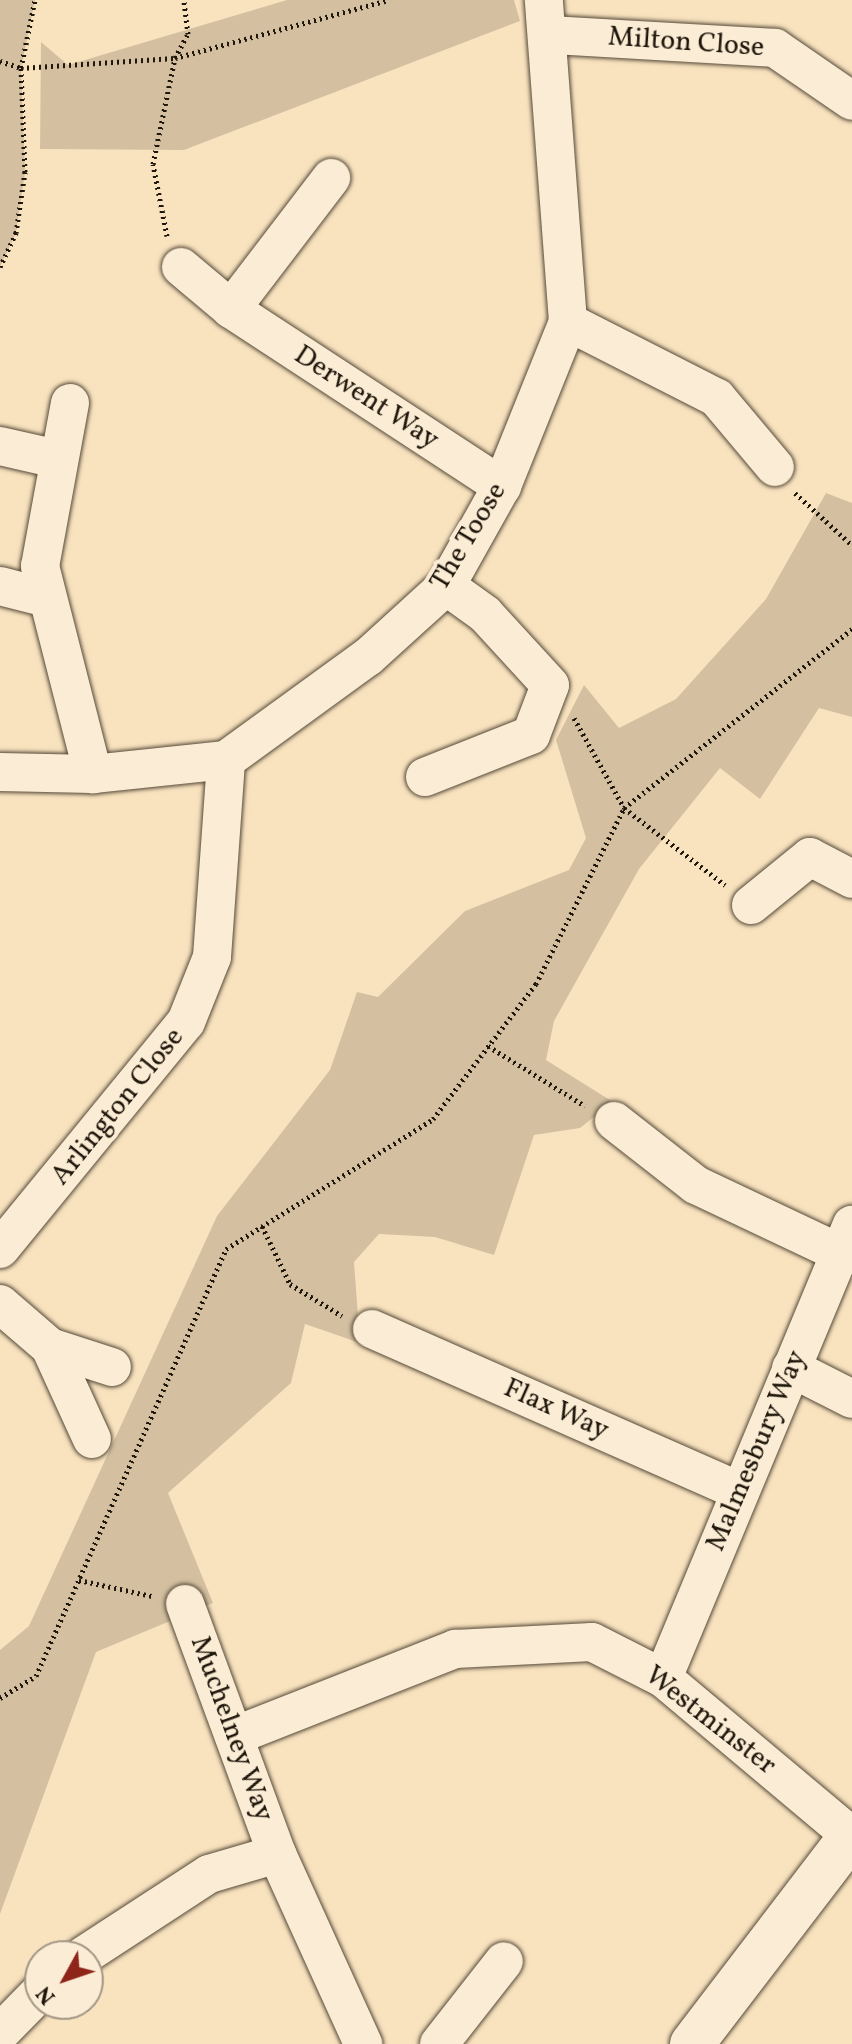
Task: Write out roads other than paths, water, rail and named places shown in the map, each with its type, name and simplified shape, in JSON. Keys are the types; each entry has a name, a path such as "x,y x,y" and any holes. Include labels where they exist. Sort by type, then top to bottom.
{"street":[{"name":"Milton Close","path":"548,17 775,48 852,101"},
{"name":"The Toose","path":"0,772 93,774 226,760 368,657 446,586 502,486 568,322 548,17"},
{"path":"231,309 331,178"},
{"name":"Derwent Way","path":"181,267 231,309 502,486"},
{"path":"568,322 717,398 775,467"},
{"path":"70,403 57,459 40,566 93,774"},
{"path":"0,446 57,459"},
{"path":"0,586 47,598"},
{"path":"425,777 531,735 550,685 485,614 446,586"},
{"name":"Arlington Close","path":"0,1249 186,1022 212,957 226,760"},
{"path":"751,905 810,857 852,879"},
{"path":"614,1121 696,1185 846,1239"},
{"name":"Malmesbury Way","path":"663,1678 846,1239"},
{"path":"0,1304 50,1347 112,1367"},
{"name":"Flax Way","path":"372,1329 740,1491"},
{"path":"50,1347 92,1439"},
{"path":"791,1368 852,1399"},
{"name":"Muchelney Way","path":"185,1604 277,1854 363,2044"},
{"name":"Westminster","path":"234,1736 455,1649 592,1642 663,1678 852,1835"},
{"path":"692,2044 852,1835"},
{"name":"Muchelney Way","path":"104,1942 209,1874 277,1854"},
{"path":"439,2044 504,1961"},
{"path":"0,2033 24,2008"}]}
